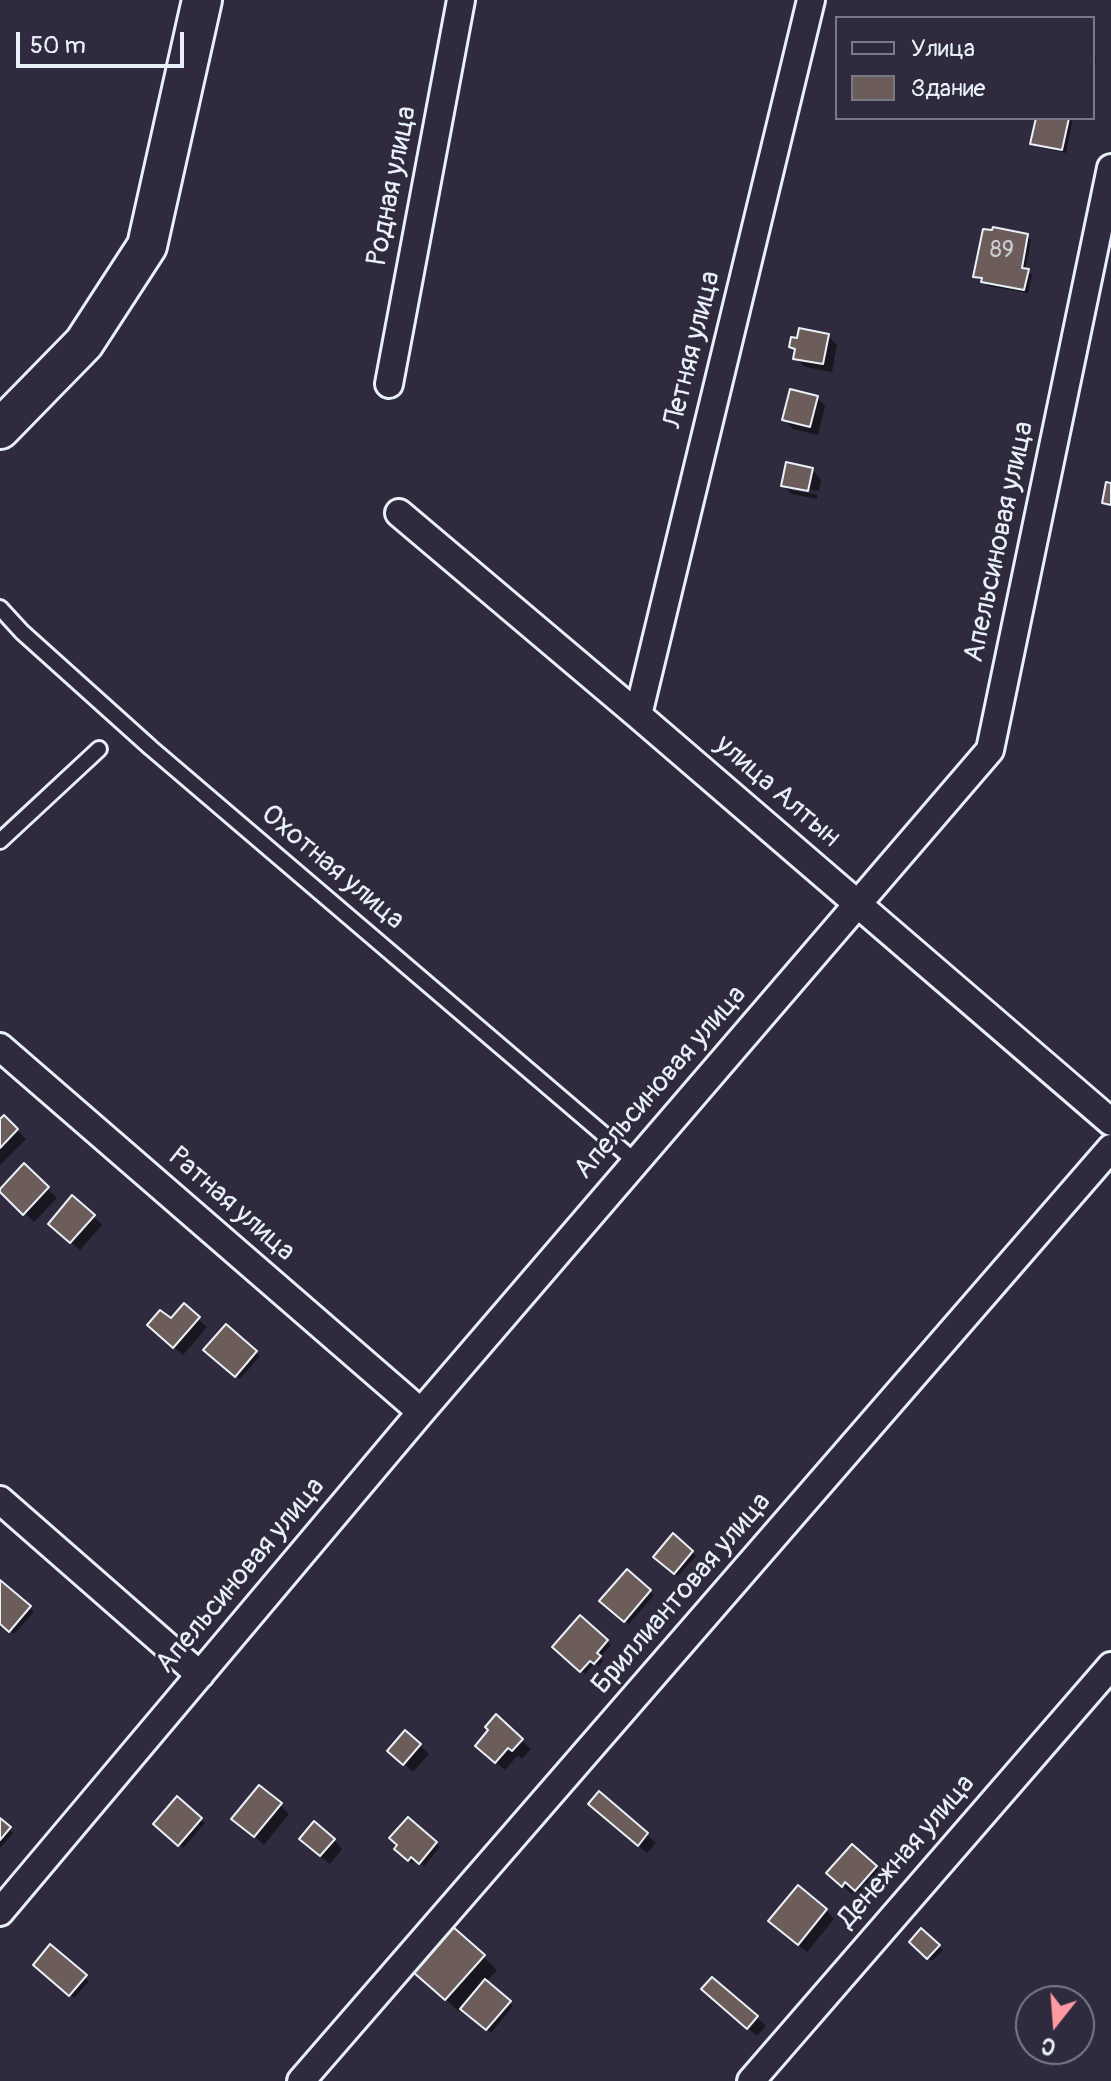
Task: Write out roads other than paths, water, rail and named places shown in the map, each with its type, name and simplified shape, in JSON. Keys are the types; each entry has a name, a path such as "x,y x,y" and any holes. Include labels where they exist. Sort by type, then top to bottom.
{"main road":[{"path":"0,429 84,343 147,246 202,0"}],"street":[{"name":"Родная улица","path":"389,384 461,0"},
{"name":"Летняя улица","path":"638,715 811,0"},
{"name":"Апельсиновая улица","path":"0,1912 421,1412 990,750 1111,168"},
{"name":"улица Алтын","path":"399,513 1111,1122"},
{"name":"Ратная улица","path":"0,1047 421,1412"},
{"name":"Бриллиантовая улица","path":"301,2081 1111,1148"},
{"path":"0,1500 200,1675"},
{"name":"Денежная улица","path":"751,2081 1111,1666"}],"lane":[{"name":"Охотная улица","path":"0,608 22,632 151,748 636,1162"},
{"path":"0,841 99,749"}]}
